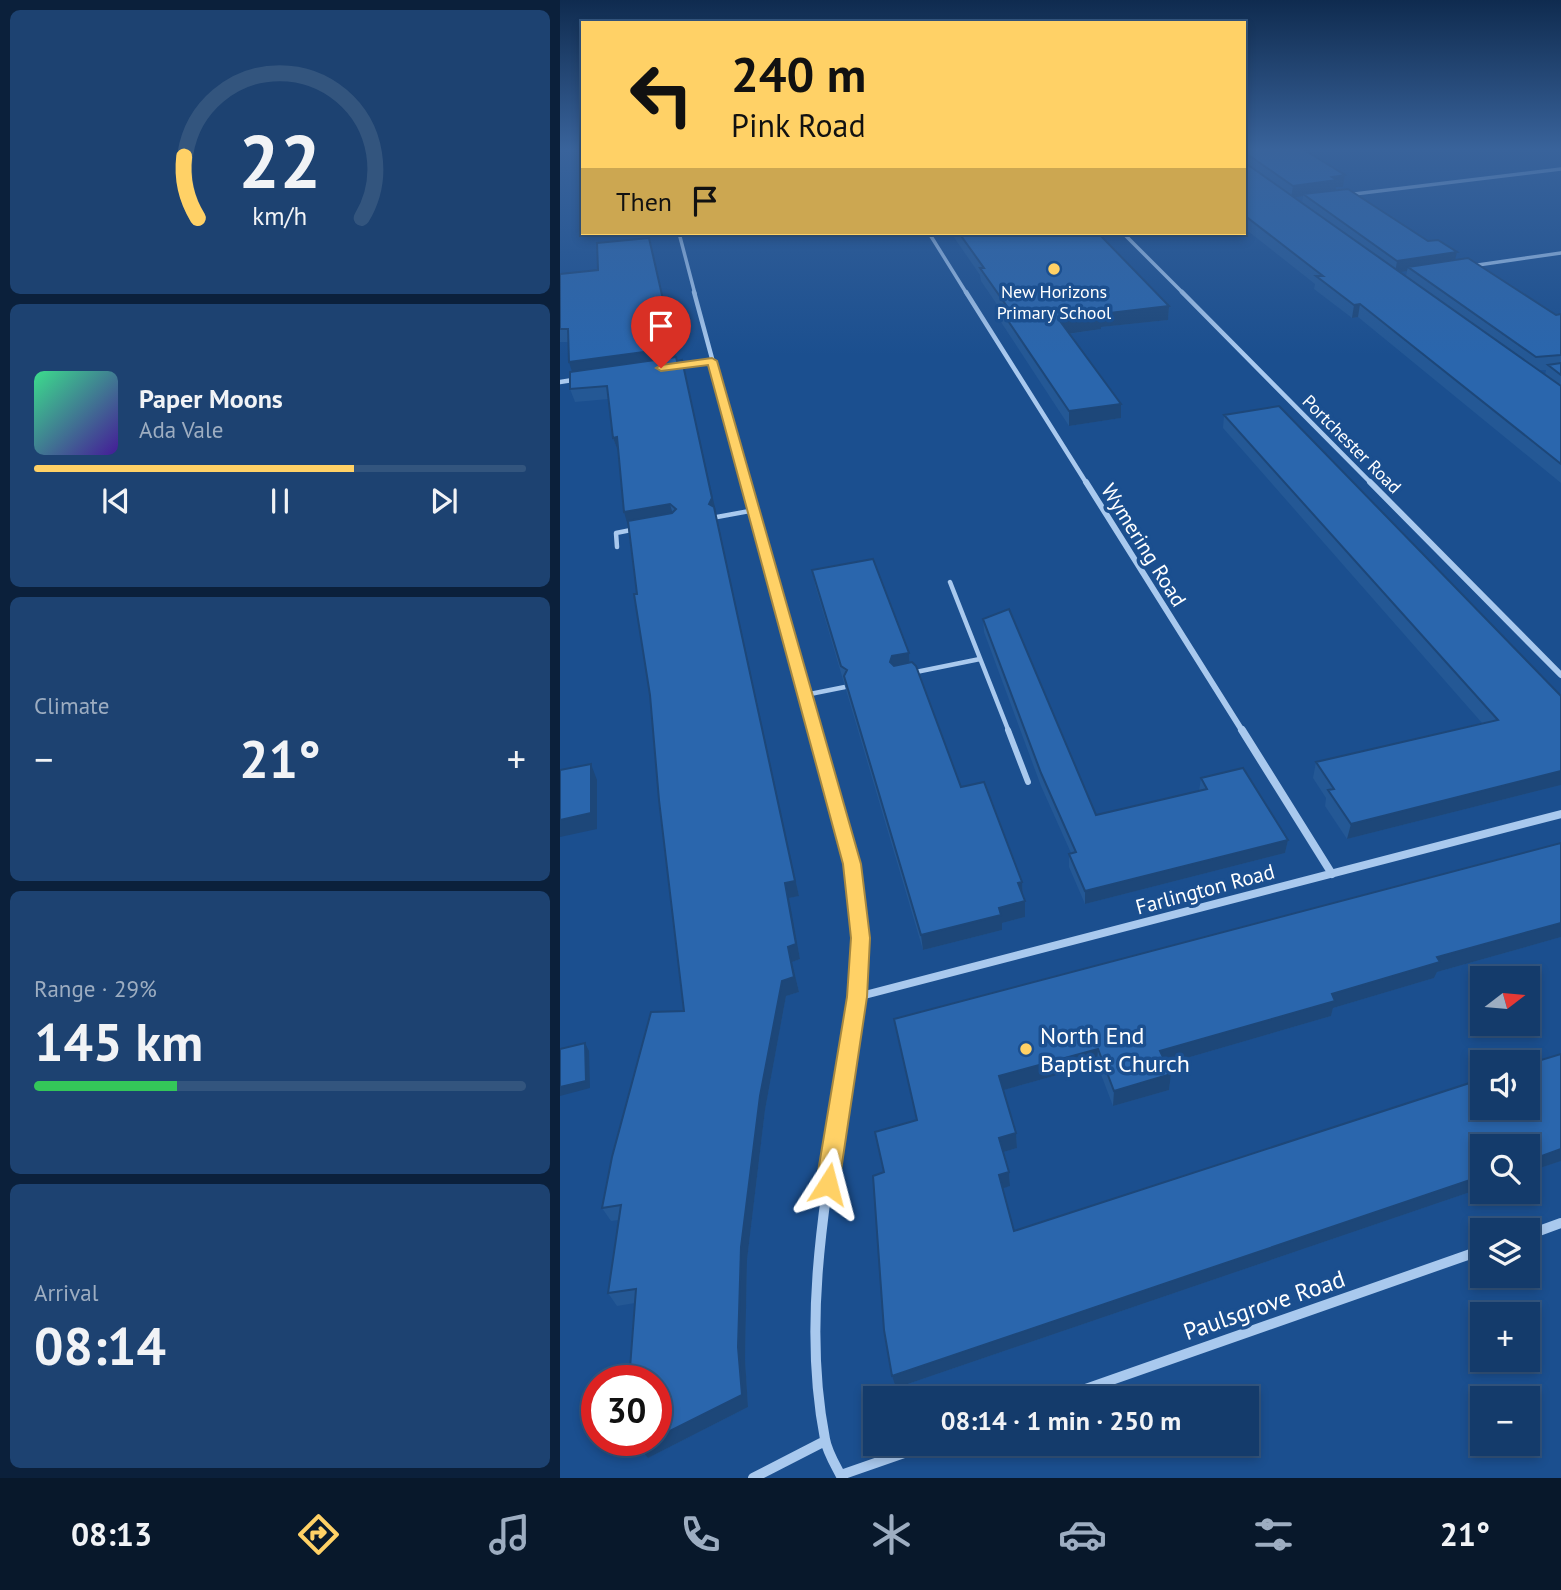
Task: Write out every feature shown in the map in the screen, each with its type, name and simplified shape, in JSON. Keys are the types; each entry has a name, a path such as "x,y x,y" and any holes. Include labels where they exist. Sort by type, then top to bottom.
{"street":[{"path":"680,235 852,864 861,938 857,997 820,1237 814,1334 825,1441 842,1476 897,1456"},
{"name":"Wymering Road","path":"930,235 1332,874"},
{"name":"Portchester Road","path":"1126,235 1561,675"},
{"path":"1458,268 1561,254"},
{"path":"670,367 712,361"},
{"path":"560,382 588,378"},
{"name":"Farlington Road","path":"857,997 1561,814"},
{"path":"1540,1231 1561,1223"},
{"name":"Paulsgrove Road","path":"1094,1386 1470,1255"},
{"path":"753,1478 825,1441"}],"lane":[{"path":"717,517 755,510"},
{"path":"617,547 616,533 639,529"},
{"path":"950,582 1028,782"},
{"path":"908,673 980,659"},
{"path":"805,695 845,687"}],"building":[{"path":"1247,217 1322,217 1561,386 1561,464 1360,304 1354,305 1316,276 1323,276"},
{"path":"1335,217 1391,217 1428,241 1438,240 1457,252 1397,261"},
{"name":"New Horizons Primary School","path":"960,235 1100,235 1169,306 1060,321 1121,404 1069,411 998,306 1006,305 980,268 984,268"},
{"path":"649,238 674,348 569,362 568,329 560,329 560,274 598,270 597,243"},
{"path":"1468,258 1556,315 1561,314 1561,355 1536,357 1408,267"},
{"path":"676,357 677,361 682,360 712,498 709,504 714,507 795,881 785,883 796,944 788,947 794,977 782,981 760,1096 741,1247 738,1347 742,1395 672,1430 672,1365 630,1365 636,1289 608,1293 621,1205 602,1208 612,1157 651,1012 684,1011 659,800 650,695 634,594 637,594 628,521 672,513 676,509 670,504 624,512 617,437 613,438 607,386 570,389 570,372"},
{"path":"1561,363 1561,375 1548,365"},
{"path":"1279,406 1561,696 1561,771 1351,824 1328,790 1334,789 1316,762 1498,720 1224,415"},
{"path":"873,559 909,653 892,656 890,662 894,666 912,662 916,666 961,787 984,782 1022,882 1018,883 1025,901 999,908 1001,915 921,935 844,676 847,670 841,666 812,570"},
{"path":"1009,609 1096,815 1207,789 1201,778 1243,768 1288,840 1085,891 1069,854 1076,852 1041,773 983,619"},
{"path":"591,764 591,813 560,820 560,770"},
{"path":"1561,843 1561,923 1437,957 1440,962 1332,994 1335,1001 1160,1051 1171,1074 1114,1091 1098,1049 999,1076 1016,1133 999,1138 1009,1172 999,1175 1014,1231 1470,1083 1470,1120 1540,1120 1540,1060 1561,1054 1561,1149 1540,1157 1540,1134 1470,1134 1470,1180 892,1376 884,1330 873,1176 884,1172 875,1132 917,1120 894,1019"},
{"path":"585,1043 586,1081 560,1087 560,1049"}],"place":[{"name":"New Horizons Primary School","path":"1054,269"},
{"name":"North End Baptist Church","path":"1026,1049"}],"route":[{"path":"661,368 712,361 852,864 861,938 857,997 828,1184"}]}
